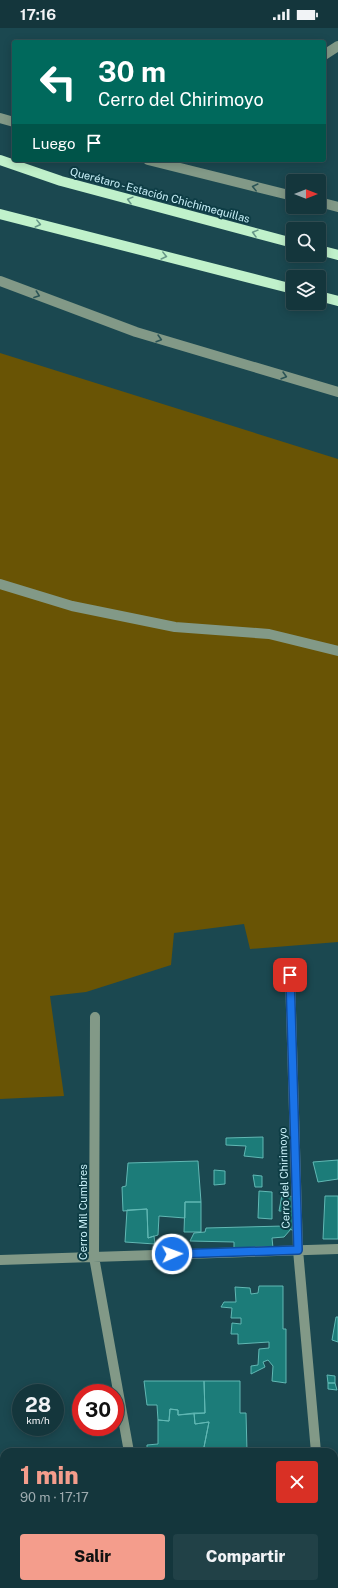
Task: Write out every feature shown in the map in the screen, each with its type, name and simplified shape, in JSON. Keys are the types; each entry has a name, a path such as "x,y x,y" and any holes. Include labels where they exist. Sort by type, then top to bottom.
{"main road":[{"name":"Querétaro - Estación Chichimequillas","path":"0,160 61,181 286,241"},
{"path":"0,214 286,287"},
{"path":"326,252 338,255"},
{"path":"326,298 338,301"}],"street":[{"path":"326,54 338,46"},
{"path":"0,118 12,121"},
{"path":"156,162 286,194"},
{"path":"326,204 338,207"},
{"path":"0,282 136,332 338,392"},
{"path":"0,584 72,606 175,628 269,634 338,651"},
{"name":"Cerro del Chirimoyo","path":"290,975 298,1250 316,1448"},
{"name":"Cerro Mil Cumbres","path":"95,1017 94,1257 128,1448"},
{"path":"0,1260 338,1249"}],"shaded area":[{"path":"0,353 338,459 338,942 250,949 244,924 174,933 171,965 86,992 50,996 64,1096 0,1099"}],"building":[{"path":"263,1137 263,1158 244,1156 246,1146 226,1145 226,1138"},
{"path":"338,1160 338,1179 318,1182 313,1162"},
{"path":"198,1161 201,1202 185,1202 185,1218 159,1216 158,1235 148,1238 147,1209 123,1211 122,1187 126,1186 128,1163"},
{"path":"214,1170 225,1171 225,1184 214,1185"},
{"path":"253,1175 262,1176 262,1187 255,1187"},
{"path":"259,1191 272,1192 272,1219 258,1218"},
{"path":"282,1195 296,1197 296,1232 284,1226 286,1211 279,1211"},
{"path":"325,1196 338,1196 338,1239 323,1239"},
{"path":"185,1202 201,1202 201,1232 184,1232"},
{"path":"147,1209 148,1238 154,1236 155,1244 125,1242 127,1210"},
{"path":"284,1226 291,1229 284,1237 272,1238 273,1248 234,1250 234,1242 190,1241 194,1233 205,1232 206,1228"},
{"path":"259,1286 283,1286 283,1329 286,1329 286,1383 272,1381 273,1366 268,1360 263,1362 265,1367 251,1374 251,1366 258,1365 259,1349 269,1348 269,1342 238,1344 238,1334 231,1334 232,1323 241,1324 241,1318 231,1318 232,1308 221,1307 224,1302 236,1302 235,1287 250,1288 251,1294 258,1293"},
{"path":"336,1317 338,1317 338,1342 332,1340"},
{"path":"327,1375 335,1376 335,1383 328,1383"},
{"path":"144,1381 204,1381 205,1413 178,1415 178,1410 170,1409 169,1421 158,1420 157,1405 147,1405"},
{"path":"204,1381 240,1381 240,1413 246,1413 247,1448 204,1448 209,1422 195,1424 194,1413 205,1413"},
{"path":"328,1383 335,1383 337,1390 328,1389"},
{"path":"170,1409 178,1410 178,1415 194,1413 195,1424 209,1422 204,1448 147,1448 147,1445 158,1444 158,1420 169,1421"}],"route":[{"path":"172,1254 298,1250 290,975"}]}
